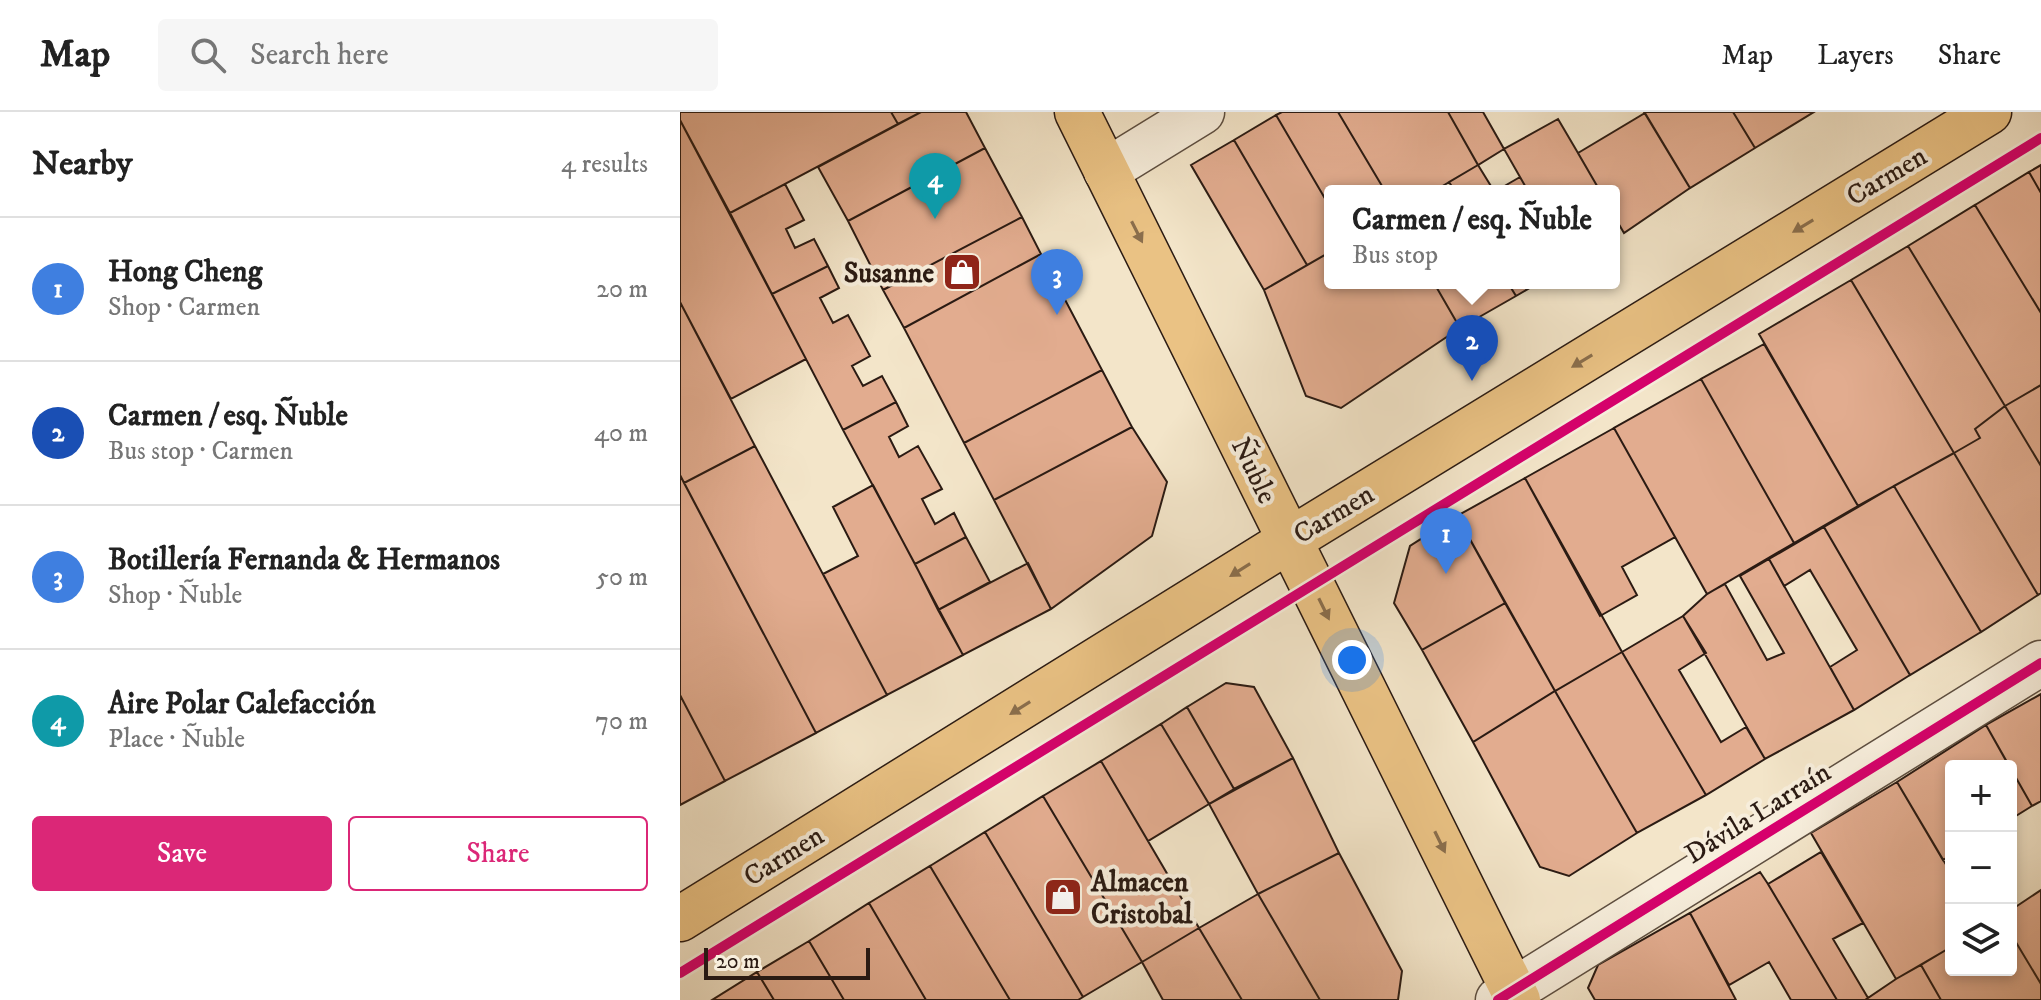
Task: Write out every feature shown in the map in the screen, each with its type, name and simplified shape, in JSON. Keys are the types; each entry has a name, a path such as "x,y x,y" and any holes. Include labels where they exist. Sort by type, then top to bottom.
{"main road":[{"name":"Ñuble","path":"1077,112 1290,540 1510,997"},
{"name":"Carmen","path":"680,919 1290,540 1989,112"}],"street":[{"path":"1106,171 1202,112"},
{"name":"Dávila Larraín","path":"1510,997 2041,663"}],"building":[{"path":"680,112 891,112 898,124 730,213 680,120"},
{"path":"891,112 921,112 898,124"},
{"path":"921,112 966,112 985,148 848,221 818,167"},
{"path":"1282,112 1338,112 1381,185 1324,185 1324,197 1276,115"},
{"path":"1338,112 1448,112 1478,165 1444,185 1381,185"},
{"path":"1448,112 1483,112 1504,149 1478,165"},
{"path":"1644,112 1733,112 1755,148 1690,188"},
{"path":"1733,112 1814,112 1755,148"},
{"path":"1645,113 1690,188 1624,233 1620,226 1620,185 1597,185 1578,153"},
{"path":"1276,115 1324,197 1324,255 1307,265 1234,140"},
{"path":"1558,119 1596,185 1525,185 1504,149"},
{"path":"680,120 806,359 731,399 680,302"},
{"path":"1234,140 1307,265 1264,290 1191,165"},
{"path":"985,148 1022,217 883,290 848,221"},
{"path":"1478,165 1490,185 1451,185 1449,182"},
{"path":"2041,165 2041,193 2029,172"},
{"path":"2029,172 2041,193 2041,313 1975,205"},
{"path":"1520,177 1525,185 1506,185"},
{"path":"785,184 804,220 786,229 795,248 814,239 828,266 772,294 730,213"},
{"path":"1975,205 2041,313 2041,385 2005,406 1908,246"},
{"name":"Susanne","path":"1022,217 1041,254 904,328 883,290"},
{"path":"1908,246 2005,406 1975,429 1980,438 1954,453 1851,280"},
{"path":"1041,254 1102,370 964,443 904,328"},
{"path":"1324,255 1324,289 1437,289 1460,328 1341,408 1306,396 1264,290"},
{"path":"828,266 839,288 820,298 833,323 848,315 870,356 852,366 863,386 882,376 896,402 843,430 772,294"},
{"path":"1851,280 1954,453 1858,506 1759,334"},
{"path":"1437,289 1512,289 1516,296 1460,328"},
{"path":"1512,289 1528,289 1516,296"},
{"path":"680,302 755,446 684,483 680,475"},
{"path":"1764,344 1858,506 1794,543 1701,379"},
{"path":"1102,370 1132,427 994,500 964,443"},
{"path":"1701,379 1794,543 1707,594 1614,428"},
{"path":"2041,385 2041,466 2005,406"},
{"path":"896,402 908,426 889,437 899,457 918,446 942,489 922,499 935,524 954,513 966,537 915,564 843,430"},
{"path":"2005,406 2041,466 2041,593 2038,595 1954,453 1980,438 1975,429"},
{"path":"1132,427 1167,482 1152,536 1051,609 994,500"},
{"path":"1614,428 1675,537 1622,567 1637,595 1600,616 1525,478"},
{"path":"755,446 887,695 816,733 684,483"},
{"path":"1954,453 2038,595 1981,632 1894,486"},
{"path":"680,475 816,733 725,781 680,695"},
{"path":"1525,478 1622,652 1555,691 1457,516"},
{"path":"873,485 963,655 887,695 823,574 858,556 833,507"},
{"path":"1894,486 1981,632 1910,675 1824,527"},
{"path":"1457,516 1505,603 1422,650 1394,603 1410,546"},
{"path":"1824,527 1910,675 1854,710 1830,667 1857,650 1810,570 1784,586 1769,559"},
{"path":"966,537 990,582 938,610 915,564"},
{"path":"1769,559 1854,710 1765,759 1683,616 1707,594 1725,584 1767,660 1784,653 1740,576"},
{"path":"1028,563 1051,609 963,655 938,610"},
{"path":"1505,603 1555,691 1473,742 1422,650"},
{"path":"1683,616 1706,653 1679,670 1721,742 1746,727 1765,759 1706,795 1622,652"},
{"path":"1622,652 1706,795 1637,833 1555,691"},
{"path":"1226,683 1254,687 1293,758 1234,789 1187,707"},
{"path":"1555,691 1637,833 1569,876 1540,867 1473,742"},
{"path":"2041,694 2041,801 2032,806 2017,780 2017,760 2006,760 1986,725"},
{"path":"680,695 725,781 680,805"},
{"path":"1187,707 1234,789 1209,804 1161,724"},
{"path":"1161,724 1209,804 1148,841 1101,761"},
{"path":"1986,725 2006,760 1945,760 1943,860 1897,782"},
{"path":"1293,758 1339,853 1258,894 1209,804"},
{"path":"1101,761 1199,928 1142,962 1043,796"},
{"path":"2017,780 2032,806 2017,815"},
{"path":"1897,782 1945,863 1945,950 1896,979 1811,833"},
{"name":"Almacen Cristobal","path":"1043,796 1142,962 1083,997 985,832"},
{"path":"985,832 1083,997 1078,1000 1010,1000 930,866"},
{"path":"1821,852 1863,923 1833,939 1868,998 1865,1000 1837,1000 1768,884"},
{"path":"1339,853 1402,971 1398,1000 1320,1000 1258,894"},
{"path":"930,866 1010,1000 926,1000 869,903"},
{"path":"1760,872 1837,1000 1791,1000 1769,962 1729,985 1690,913"},
{"path":"2041,890 2041,984 2017,944 2017,906"},
{"path":"1258,894 1320,1000 1242,1000 1199,928"},
{"path":"869,903 926,1000 844,1000 809,941"},
{"path":"1690,913 1736,1000 1595,1000 1588,988 1598,965"},
{"path":"1199,928 1242,1000 1163,1000 1142,962"},
{"path":"809,941 844,1000 774,1000 757,972"},
{"path":"2017,944 2041,984 2041,1000 1941,1000 1921,965 1945,951 1945,976 2017,976"},
{"path":"1921,965 1941,1000 1865,1000 1896,979"},
{"path":"757,972 774,1000 712,1000"}],"cycle path":[{"path":"680,973 2041,138"},
{"path":"1498,1000 2041,663"}],"place":[{"name":"Aire Polar Calefacción","path":"935,219"},
{"name":"Susanne","path":"962,272"},
{"name":"Botillería Fernanda & Hermanos","path":"1057,315"},
{"name":"Carmen / esq. Ñuble","path":"1472,381"},
{"name":"Hong Cheng","path":"1446,574"},
{"name":"Almacen Cristobal","path":"1063,897"}]}
